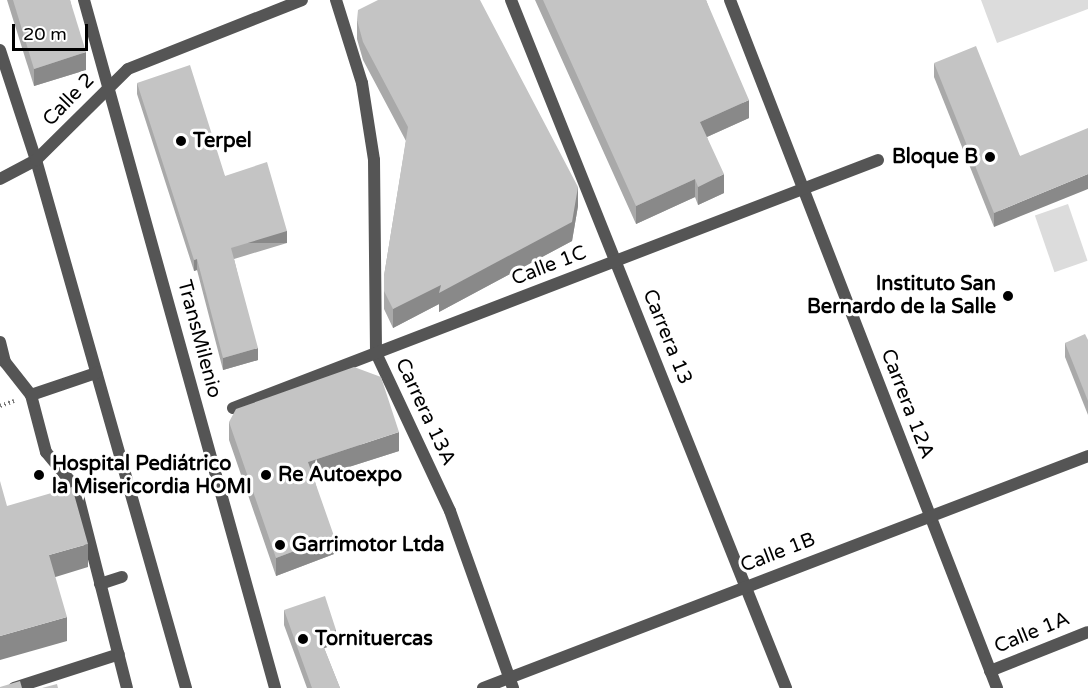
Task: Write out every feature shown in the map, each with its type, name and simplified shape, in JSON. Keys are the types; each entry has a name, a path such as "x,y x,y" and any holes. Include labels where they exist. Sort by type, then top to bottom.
{"street":[{"name":"TransMilenio","path":"84,0 274,688"},
{"name":"Calle 2","path":"0,179 36,160 128,69 302,0"},
{"name":"Carrera 13A","path":"336,0 362,83 374,160 376,353 450,511 511,683"},
{"name":"Carrera 13","path":"511,0 786,688"},
{"name":"Carrera 12A","path":"730,0 997,688"},
{"path":"0,50 36,160 186,688"},
{"name":"Calle 1C","path":"233,408 878,160"},
{"path":"0,342 5,363 32,396 46,452 76,488 127,688"},
{"path":"32,396 96,373"},
{"name":"Calle 1B","path":"483,688 511,683 745,586 1088,456"},
{"path":"100,584 122,577"},
{"name":"Calle 1A","path":"990,671 1088,632"},
{"path":"14,688 119,654"}],"shaded area":[{"path":"981,0 1088,0 1088,9 997,43"},
{"path":"1068,204 1088,261 1054,272 1035,215"}],"building":[{"path":"13,0 70,0 86,52 34,69"},
{"path":"378,0 480,0 578,187 572,222 439,293 441,285 393,309 384,291 384,276 408,127 363,42 357,20 358,10"},
{"path":"543,0 706,0 749,100 700,122 724,174 698,187 695,179 636,206"},
{"name":"Bloque B","path":"976,46 1020,156 1088,128 1088,174 994,213 934,63"},
{"path":"190,65 225,176 267,162 287,231 231,248 258,348 223,358 197,259 194,260 137,83"},
{"path":"1085,334 1088,340 1088,401 1065,343"},
{"path":"354,367 381,377 399,432 308,462 334,536 276,558 229,422 236,409"},
{"path":"0,481 7,506 72,487 88,544 49,555 67,617 0,636"},
{"path":"325,596 336,630 319,635 340,688 312,688 284,610"},
{"path":"20,681 22,688 0,688 0,687"},
{"path":"57,684 58,688 42,688"}],"place":[{"name":"Terpel","path":"181,141"},
{"name":"Bloque B","path":"990,157"},
{"name":"Instituto San Bernardo de la Salle","path":"1008,296"},
{"name":"Hospital Pediátrico la Misericordia HOMI","path":"39,475"},
{"name":"Re Autoexpo","path":"266,475"},
{"name":"Garrimotor Ltda","path":"280,545"},
{"name":"Tornituercas","path":"303,639"}]}
